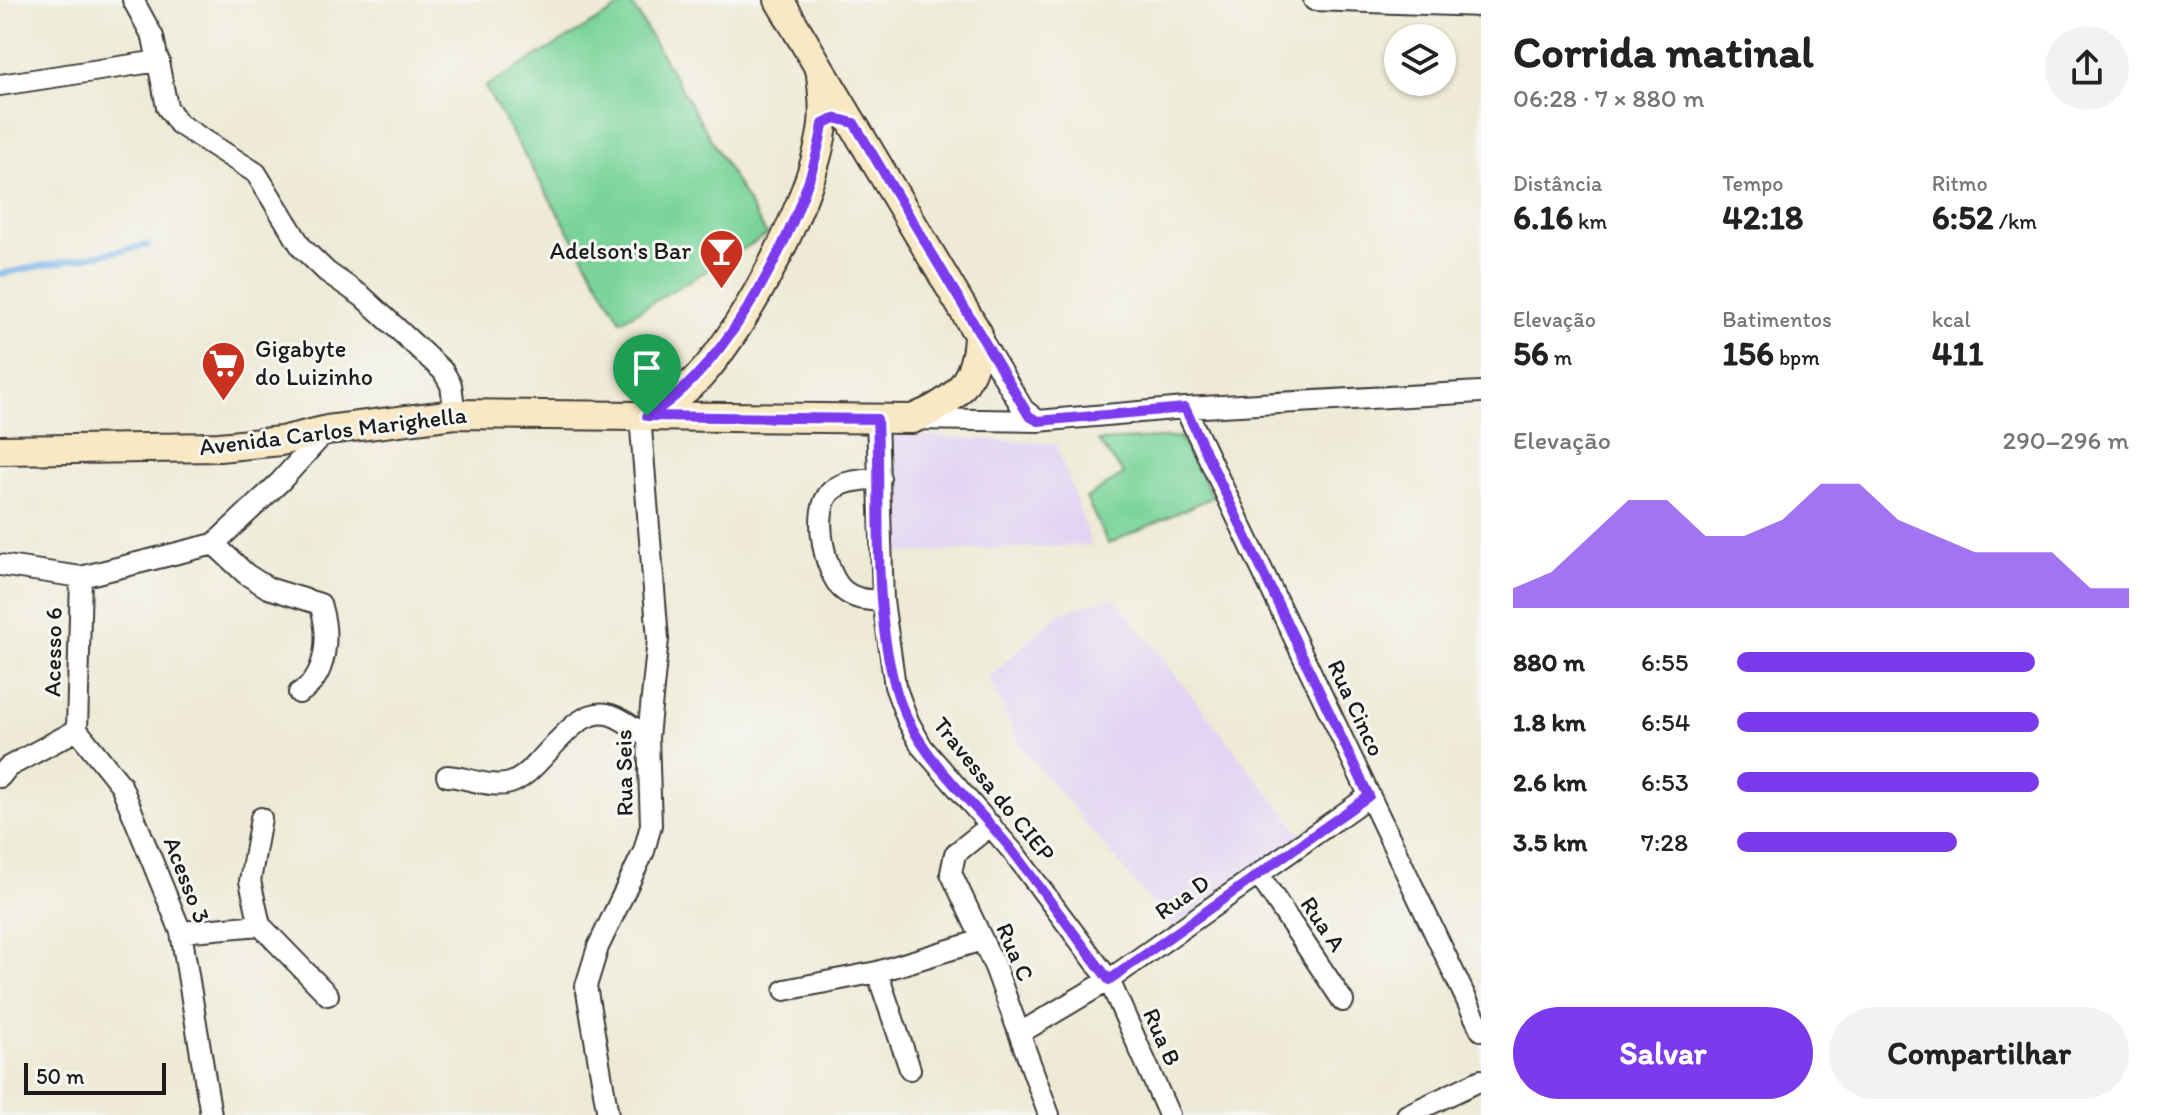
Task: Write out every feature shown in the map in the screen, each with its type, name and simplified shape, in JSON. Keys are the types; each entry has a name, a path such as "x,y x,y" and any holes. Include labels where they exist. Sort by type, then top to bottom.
{"street":[{"path":"133,0 153,37 167,107 179,124 256,173 302,248 327,272 363,297 443,371 451,385 455,414"},
{"path":"779,0 820,74 854,123 1023,409 1038,421"},
{"path":"1314,0 1481,6"},
{"path":"0,85 159,61"},
{"path":"643,416 671,401 700,375 738,323 787,230 812,172 823,124 820,74"},
{"path":"823,124 835,118 854,123"},
{"path":"912,419 946,403 965,386 976,362 978,334"},
{"path":"700,375 699,393 713,417"},
{"name":"Avenida Carlos Marighella","path":"0,450 219,447 281,441 327,430 455,414 1038,421 1185,408 1481,392"},
{"name":"Rua Cinco","path":"1185,408 1481,1030"},
{"name":"Rua Seis","path":"608,1115 586,986 598,947 644,851 651,825 648,737 658,639 643,416"},
{"name":"Travessa do CIEP","path":"877,419 883,601 895,686 908,721 922,747 991,825 1109,980"},
{"path":"0,565 81,577 214,544 280,482 327,430"},
{"path":"880,478 841,484 827,495 822,518 830,572 843,590 860,599 883,601"},
{"path":"214,544 246,574 268,588 320,604 324,616 322,673 314,685 299,693"},
{"name":"Acesso 6","path":"77,730 81,577"},
{"path":"447,776 512,783 530,772 587,716 608,714 648,737"},
{"path":"0,777 8,767 77,730"},
{"name":"Acesso 3","path":"77,730 121,785 181,932 211,1115"},
{"name":"Rua D","path":"1020,1033 1109,980 1369,796"},
{"path":"261,818 250,881 260,925 328,995"},
{"name":"Rua C","path":"991,825 955,854 950,862 951,873 1020,1033 1049,1115"},
{"name":"Rua A","path":"1259,875 1343,1001"},
{"path":"181,932 260,925"},
{"path":"785,990 877,972 982,940"},
{"path":"877,972 910,1069"},
{"name":"Rua B","path":"1109,980 1169,1115"},
{"path":"1407,1115 1481,1080"}],"shaded area":[{"path":"893,434 1056,444 1092,545 896,553"},
{"path":"1114,597 1301,834 1173,928 1020,745 988,678 1059,613"}],"green space":[{"path":"630,1 767,235 621,321 485,87"},
{"path":"1180,437 1213,497 1108,544 1086,498 1124,474 1098,441"}],"waterway":[{"path":"0,274 148,245"}],"place":[{"name":"Adelson's Bar","path":"722,290"},
{"name":"Gigabyte do Luizinho","path":"224,402"}],"route":[{"path":"840,117 854,123 1029,416 1038,421 1185,408 1369,796 1109,980 1014,853 922,747 908,721 895,686 883,601 877,419 647,416 662,408 700,375 738,323 803,195 819,150 823,124 840,117"}]}
